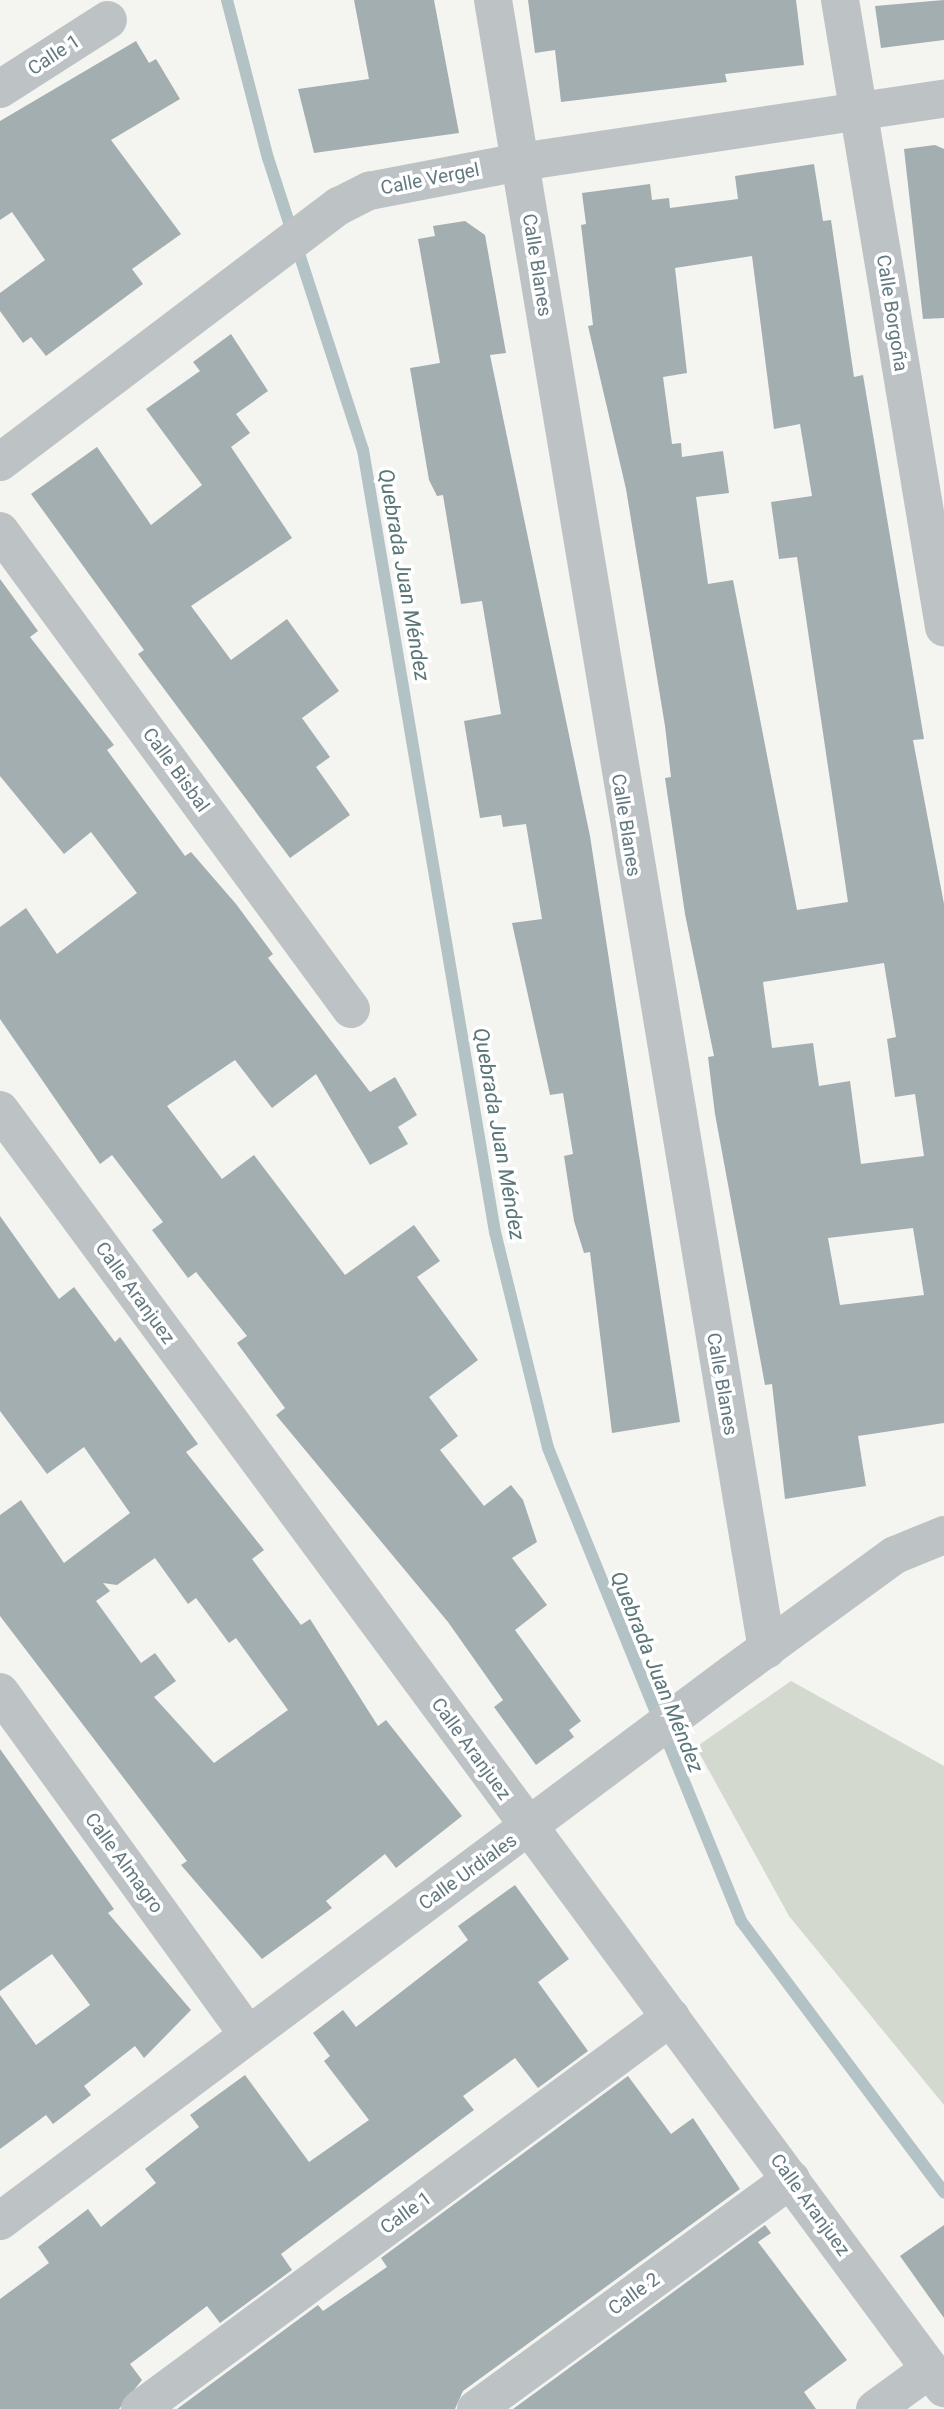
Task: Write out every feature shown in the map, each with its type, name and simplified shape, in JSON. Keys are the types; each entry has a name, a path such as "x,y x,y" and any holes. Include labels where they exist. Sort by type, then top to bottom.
{"street":[{"name":"Calle Blanes","path":"493,0 632,865 767,1649"},
{"name":"Calle Borgoña","path":"840,0 944,627"},
{"name":"Calle 1","path":"0,89 108,20"},
{"name":"Calle Vergel","path":"0,462 339,206 369,191 520,162 859,114 944,99"},
{"name":"Calle Bisbal","path":"0,531 351,1009"},
{"name":"Calle Aranjuez","path":"0,1110 937,2378"},
{"name":"Calle Urdiales","path":"0,2221 248,2034 600,1775 733,1672 895,1555 944,1535"},
{"name":"Calle Almagro","path":"0,1692 248,2034"},
{"name":"Calle 1","path":"140,2409 671,2017"},
{"name":"Calle 2","path":"476,2409 791,2179"},
{"path":"875,2409 937,2378"}],"shaded area":[{"path":"791,1681 944,1766 944,2105 789,1916 696,1747"}],"building":[{"path":"354,0 434,0 459,133 314,153 298,89 369,79"},
{"path":"528,0 796,0 804,65 725,74 727,82 561,102 555,50 535,53"},
{"path":"944,0 944,40 881,48 875,6"},
{"path":"136,41 149,63 156,59 180,99 111,140 181,234 132,269 143,284 46,356 31,337 23,343 0,311 0,293 45,260 12,212 0,220 0,121"},
{"path":"935,145 944,149 944,318 923,319 904,149"},
{"path":"814,164 823,221 831,220 854,377 863,375 924,739 913,740 944,904 944,1423 858,1436 866,1486 785,1499 772,1384 765,1385 715,1114 708,1057 714,1056 685,914 665,778 671,777 665,726 626,489 588,326 593,325 581,225 586,224 582,193 650,184 652,200 669,198 670,208 738,199 735,176","holes":["752,256 774,429 800,424 812,496 771,502 779,559 797,557 848,902 797,910 733,580 708,584 696,497 729,493 723,451 682,457 681,443 672,444 663,377 687,373 675,268","884,963 896,1037 887,1039 895,1097 915,1094 924,1156 861,1164 850,1081 819,1086 813,1043 772,1048 763,982","913,1228 924,1295 840,1305 828,1238"]},
{"path":"465,221 485,235 506,353 490,355 590,836 680,1422 612,1433 590,1252 584,1253 574,1221 564,1156 573,1154 563,1093 550,1095 512,923 542,919 526,824 503,827 501,815 480,818 464,721 501,714 482,601 461,604 443,495 437,496 429,480 410,368 440,363 418,239 435,236 433,226"},
{"path":"231,334 268,391 236,414 250,433 231,447 292,538 191,606 231,660 287,619 339,691 302,718 330,757 316,767 350,815 290,858 138,654 144,650 31,494 97,447 151,525 202,485 146,409 200,371 193,362"},
{"path":"0,579 38,631 30,637 114,745 107,750 185,856 191,852 236,904 273,954 268,958 370,1092 395,1077 417,1115 398,1127 408,1144 370,1165 316,1074 272,1108 235,1060 167,1106 222,1179 254,1155 345,1275 414,1225 440,1261 417,1277 478,1360 429,1397 458,1436 440,1450 484,1506 511,1485 523,1500 537,1542 512,1558 547,1605 515,1630 581,1721 569,1730 574,1737 536,1765 494,1707 503,1700 448,1622 276,1415 285,1408 237,1343 247,1336 196,1272 188,1278 152,1230 163,1222 112,1155 100,1164 0,1019 0,927 26,908 57,954 137,893 91,832 64,854 0,776"},
{"path":"0,1216 59,1299 74,1287 115,1342 120,1337 198,1444 186,1452 264,1550 252,1559 301,1625 310,1619 378,1726 386,1720 462,1816 396,1868 385,1854 326,1901 332,1908 262,1959 181,1865 187,1861 0,1616 0,1515 21,1500 64,1563 130,1513 84,1447 47,1474 0,1411","holes":["155,1558 188,1604 196,1598 229,1643 236,1638 288,1710 214,1763 154,1697 176,1681 155,1653 141,1663 96,1601 110,1591 103,1583 117,1585"]},
{"path":"0,1749 114,1909 108,1913 191,2010 144,2058 135,2046 84,2086 91,2095 53,2124 46,2115 0,2149 0,1995 36,2045 90,2005 52,1954 0,1991"},
{"path":"515,1885 569,1959 538,1982 588,2051 538,2088 515,2058 463,2096 474,2110 281,2254 292,2270 220,2323 207,2306 130,2364 142,2380 119,2409 0,2409 0,2299 49,2263 38,2247 88,2209 101,2227 156,2183 145,2169 199,2127 190,2115 245,2075 309,2162 369,2120 324,2061 330,2056 313,2033 343,2010 356,2027 468,1940 458,1926"},
{"path":"628,2076 671,2134 693,2118 740,2189 463,2391 455,2409 177,2409 318,2305 323,2311 387,2267 381,2258"},
{"path":"765,2225 771,2233 758,2242 847,2360 804,2392 816,2409 513,2409"},
{"path":"944,2225 944,2318 900,2256"}],"waterway":[{"name":"Quebrada Juan Méndez","path":"227,0 268,158 363,450 495,1232 548,1448 741,1921 944,2192"}]}
